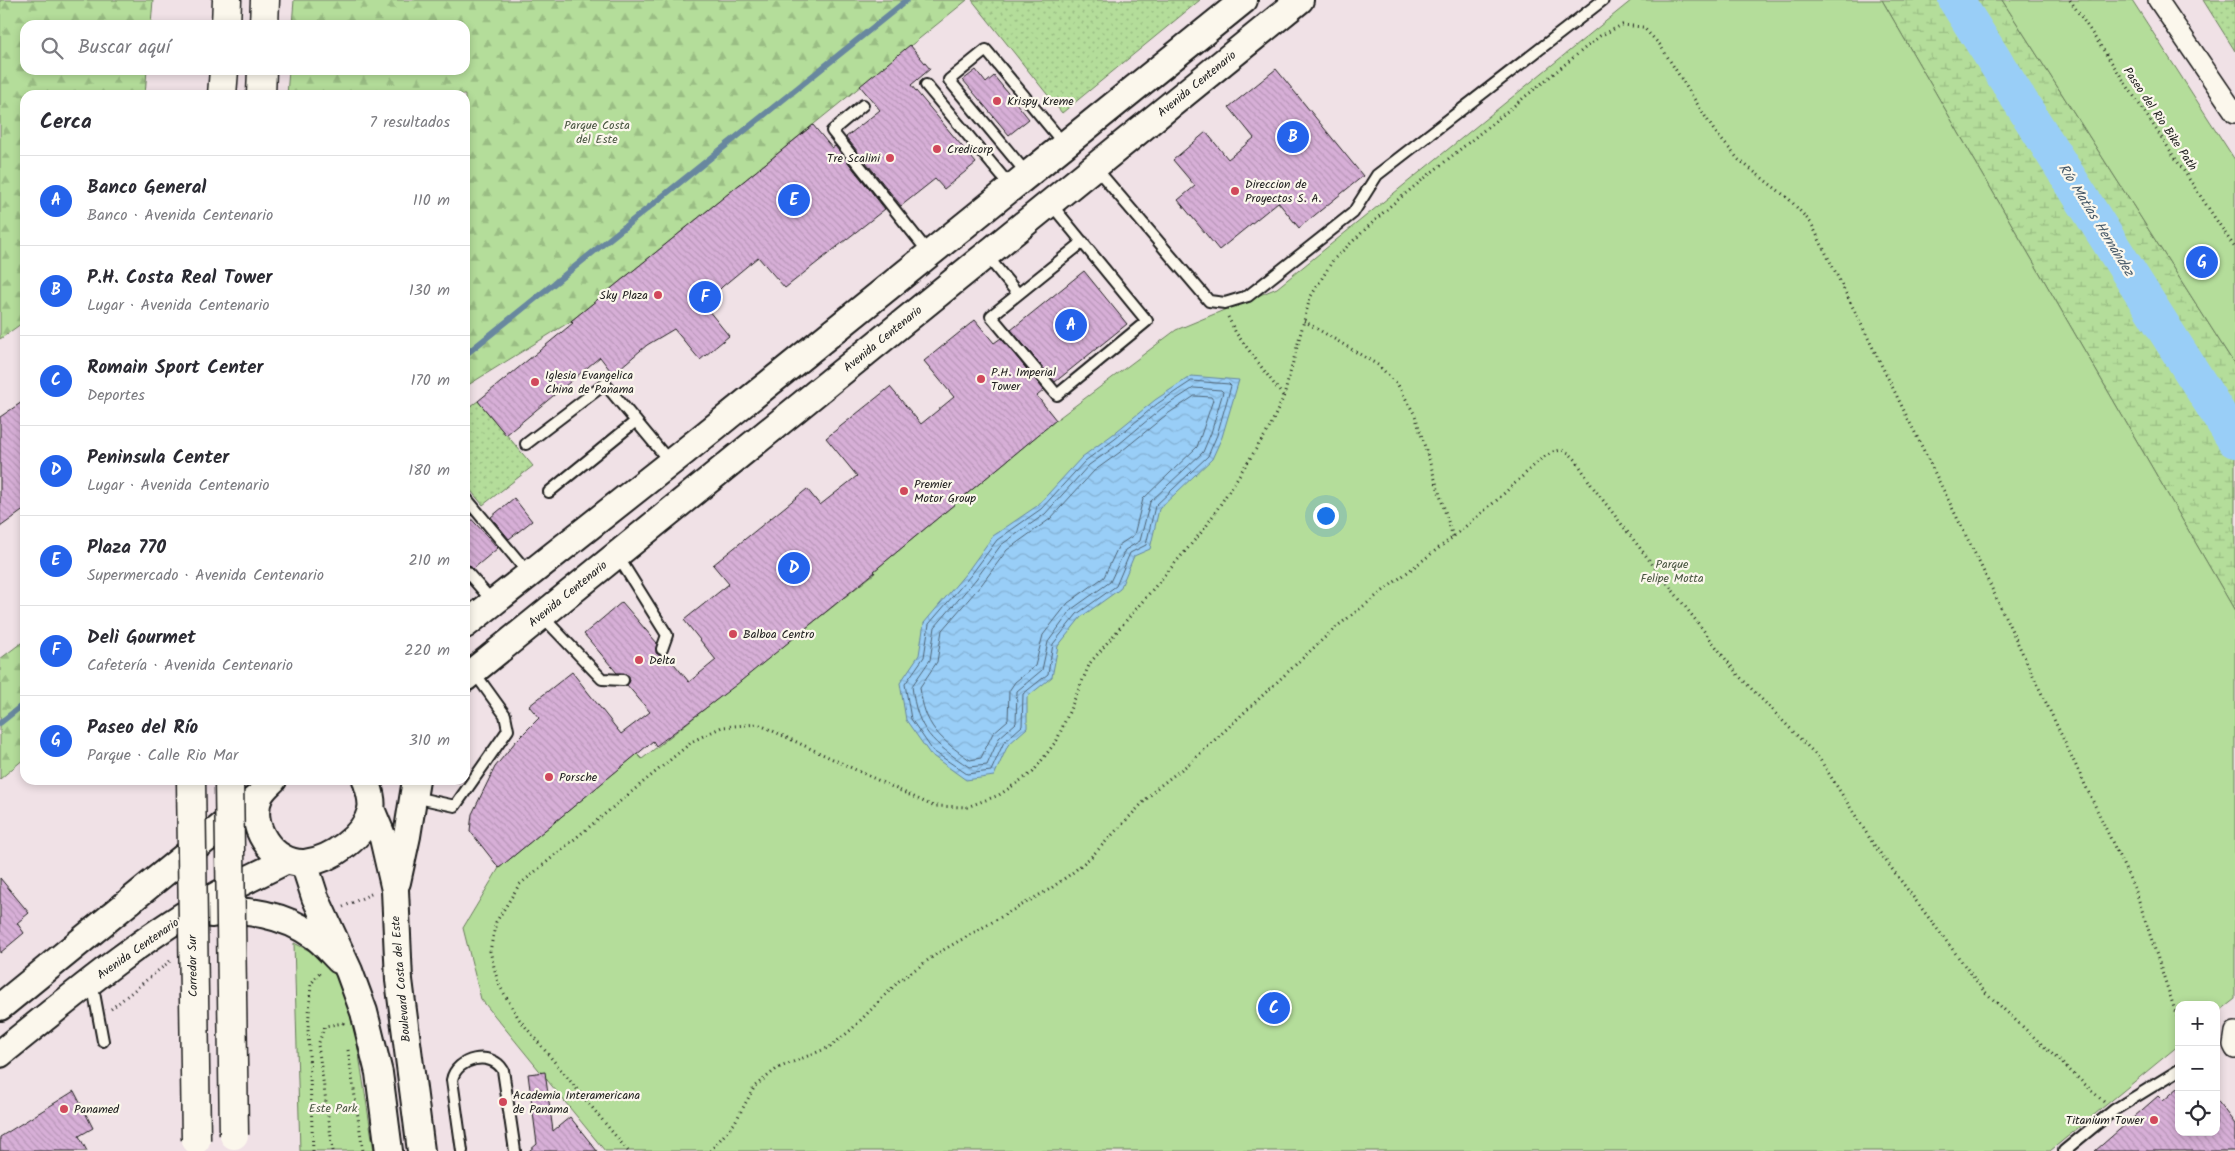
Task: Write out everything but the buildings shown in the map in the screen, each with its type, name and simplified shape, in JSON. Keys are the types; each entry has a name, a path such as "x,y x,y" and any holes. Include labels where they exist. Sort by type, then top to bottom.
{"highway":[{"path":"226,20 227,0"},
{"path":"264,20 265,0"},
{"path":"222,90 224,75"},
{"path":"261,90 262,75"},
{"name":"Corredor Sur","path":"191,785 196,1145"},
{"path":"229,785 234,1143"}],"main road":[{"name":"Avenida Centenario","path":"470,673 1300,0"},
{"path":"470,621 1069,142 1238,2"},
{"path":"1069,142 1095,167"},
{"path":"673,460 700,487"},
{"path":"555,554 579,585"},
{"path":"0,1007 267,787"},
{"path":"267,787 256,814 260,833 271,850 296,861 315,898 338,974"},
{"path":"395,890 407,836 414,788"},
{"name":"Avenida Centenario","path":"1,1051 161,931 218,895 296,861 328,856 350,841 365,824 372,791"},
{"name":"Boulevard Costa del Este","path":"372,791 395,890 399,980 421,1151"},
{"path":"161,931 198,916 222,911 255,912 286,921 315,936 364,1012 379,1073 389,1151"},
{"path":"379,1073 409,1068"}],"street":[{"path":"2158,0 2235,113"},
{"path":"2235,1032 2233,1045 2235,1049"}],"lane":[{"path":"1095,167 1199,291 1209,301 1225,304 1248,296 1353,213 1376,175 1603,0"},
{"path":"1020,181 949,80 986,50 1069,142"},
{"path":"926,85 1020,181"},
{"path":"863,105 832,131 930,254"},
{"path":"1050,203 1083,242 1148,321 1057,395 991,316 1083,242"},
{"path":"986,256 1018,294"},
{"path":"526,444 605,384 636,421 673,460"},
{"path":"549,492 636,421"},
{"path":"470,503 529,575"},
{"path":"616,555 667,635 662,649"},
{"path":"470,576 494,603"},
{"path":"542,615 602,679 623,680"},
{"path":"470,675 505,714 508,730 470,784"},
{"path":"414,788 455,806 470,785"},
{"path":"92,982 103,1041"},
{"path":"462,1151 452,1080 453,1074 467,1061 484,1058 496,1062 503,1070 515,1151"},
{"path":"2064,1151 2114,1110 2175,1072"}],"path":[{"name":"Paseo del Rio Bike Path","path":"2070,0 2235,248"},
{"path":"628,1151 519,1019 498,983 490,952 496,922 519,884 693,741 722,726 758,724 933,806 967,807 999,795 1033,772 1057,740 1090,664 1205,528 1269,429 1284,396 1310,298 1334,260 1389,207 1600,36 1622,25 1643,27 1660,45 1715,132 1739,160 1789,199 1810,223 1982,568 2136,892 2175,1011"},
{"path":"1225,304 1227,316 1236,333 1284,396"},
{"path":"1304,321 1378,365 1398,385 1415,415 1453,537"},
{"path":"710,1151 734,1124 755,1086 778,1068 830,1047 852,1029 899,981 938,953 1050,889 1072,873 1091,857 1157,788 1190,763 1336,628 1453,537 1497,500 1542,458 1561,450 1569,453 1576,460 1592,486 1738,675 1819,758 1874,845 1983,990 2114,1110"},
{"path":"99,1018 172,960"},
{"path":"315,966 320,972 338,974"},
{"path":"313,1151 308,1029 311,984 320,972"},
{"path":"341,1015 344,1031"},
{"path":"333,1151 318,1046 325,1026 343,1023"},
{"path":"347,1048 363,1151"}],"green space":[{"path":"0,0 153,0 151,20 20,20 20,75 147,75 145,90 20,90 20,325 0,339"},
{"name":"Parque Costa del Este","path":"294,0 967,0 571,321 470,384 470,90 287,90 289,75 470,75 470,20 292,20"},
{"path":"972,0 1200,0 1062,113"},
{"name":"Parque Felipe Motta","path":"1632,0 1882,0 2235,611 2235,999 2220,1011 2220,1001 2175,1001 2175,1048 2050,1151 605,1151 481,999 463,928 499,868 637,754 642,759 875,573 874,571 1056,420 1176,330 1277,288"},
{"path":"1882,0 2002,0 2235,365 2235,611"},
{"path":"2002,0 2132,0 2235,160 2235,365"},
{"path":"2203,0 2235,0 2235,51"},
{"path":"478,401 533,466 483,505 470,490 470,407"},
{"path":"20,644 20,762 0,779 0,659"},
{"name":"Este Park","path":"294,943 316,954 337,977 351,1004 374,1151 300,1151"}],"water":[{"path":"1191,376 1239,380 1222,437 1212,459 1159,509 1150,549 1134,556 1120,589 1081,617 1058,646 1052,677 1027,697 1027,728 1008,745 994,776 966,780 930,754 906,720 900,683 919,655 924,623 967,572 993,536 1037,506 1082,457 1155,400"}],"waterway":[{"path":"470,351 907,0"},
{"name":"Río Matías Hernández","path":"1956,0 2235,440"},
{"path":"0,723 20,707"}],"place":[{"name":"Krispy Kreme","path":"997,101"},
{"name":"P.H. Costa Real Tower","path":"1293,137"},
{"name":"Credicorp","path":"937,149"},
{"name":"Tre Scalini","path":"890,158"},
{"name":"Direccion de Proyectos S. A.","path":"1235,191"},
{"name":"Plaza 770","path":"794,200"},
{"name":"Paseo del Río","path":"2202,262"},
{"name":"Sky Plaza","path":"658,295"},
{"name":"Deli Gourmet","path":"705,297"},
{"name":"Banco General","path":"1071,325"},
{"name":"P.H. Imperial Tower","path":"981,379"},
{"name":"Iglesia Evangelica China de Panama","path":"535,382"},
{"name":"Premier Motor Group","path":"904,491"},
{"name":"Peninsula Center","path":"794,568"},
{"name":"Balboa Centro","path":"733,634"},
{"name":"Delta","path":"639,660"},
{"name":"Porsche","path":"549,777"},
{"name":"Romain Sport Center","path":"1274,1008"},
{"name":"Academia Interamericana de Panama","path":"503,1102"},
{"name":"Panamed","path":"64,1109"},
{"name":"Titanium Tower","path":"2154,1120"}]}
